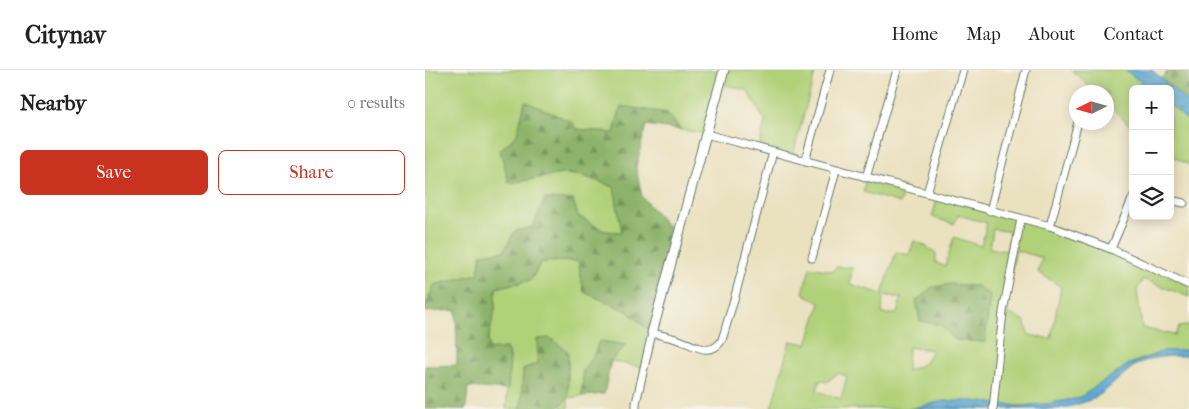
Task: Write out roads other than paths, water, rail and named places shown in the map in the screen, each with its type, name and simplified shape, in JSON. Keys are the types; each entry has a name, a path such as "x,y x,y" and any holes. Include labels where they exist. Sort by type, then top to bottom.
{"street":[{"path":"636,409 652,333 724,70"},
{"path":"805,161 830,70"},
{"path":"866,178 897,70"},
{"path":"927,194 963,70"},
{"path":"990,211 1026,70"},
{"path":"1050,226 1076,130"},
{"path":"705,134 1050,226 1111,249 1189,285"},
{"path":"652,333 704,350 713,349 718,346 725,332 773,152"},
{"path":"812,258 836,170"},
{"path":"1174,201 1184,203"},
{"path":"1111,249 1129,206"},
{"path":"993,406 1003,312 1021,219"}],"water":[{"path":"1125,70 1152,70 1168,85 1145,85"},
{"path":"1174,90 1189,104 1189,122 1174,109"},
{"path":"1189,350 1189,356 1162,357 1142,362 1128,371 1101,394 1083,403 1069,407 1056,409 909,409 944,401 972,401 1020,406 1046,404 1079,398 1129,364 1164,351"}]}
